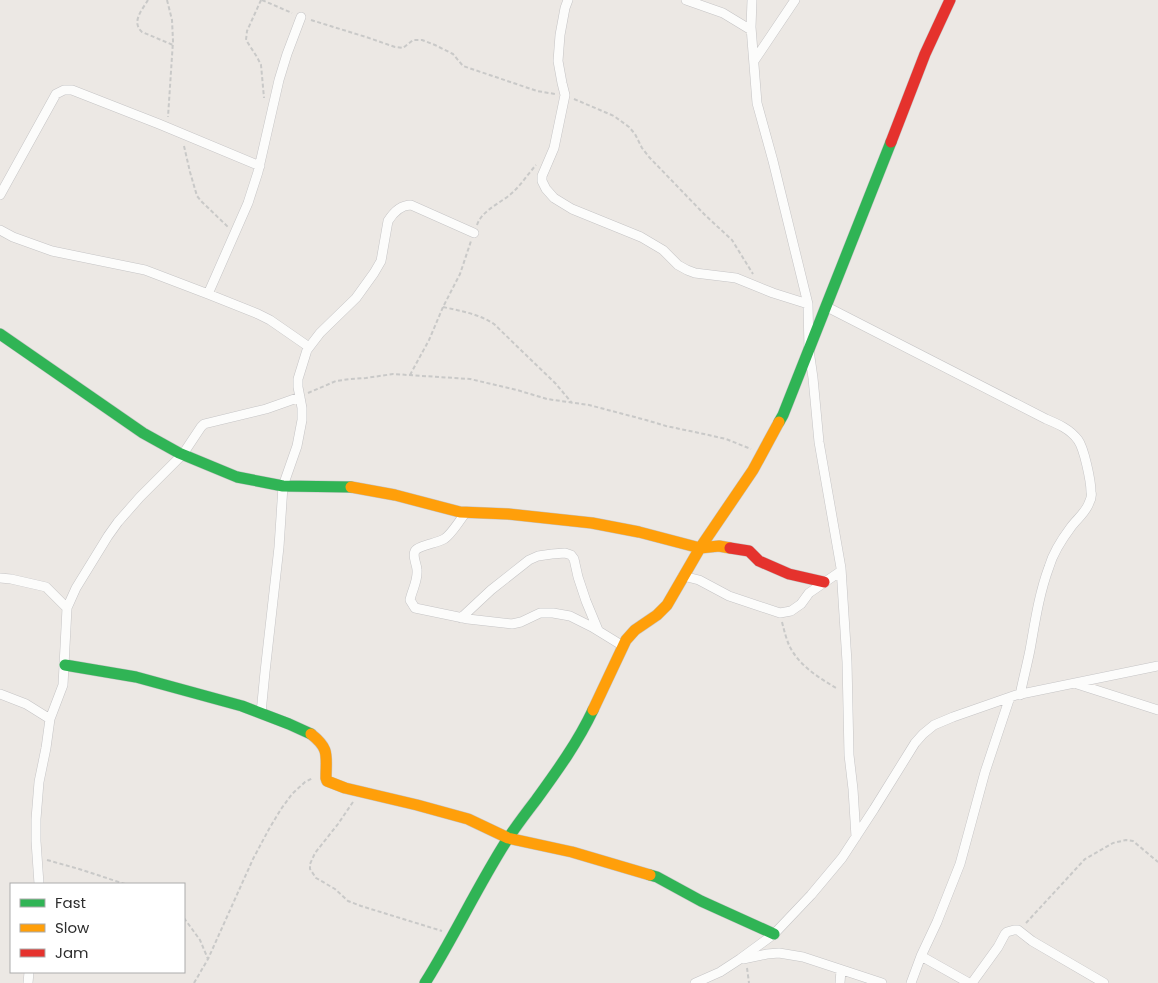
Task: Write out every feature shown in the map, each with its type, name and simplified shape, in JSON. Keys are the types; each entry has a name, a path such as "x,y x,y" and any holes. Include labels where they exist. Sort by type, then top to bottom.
{"street":[{"path":"568,0 560,34 558,61 565,96 554,148 542,176 542,182 546,189 554,198 572,208 641,237 664,250 678,265 687,270 736,278 773,293 808,304"},
{"path":"686,0 723,13 751,30"},
{"path":"752,0 751,30 757,103 808,304 809,350 819,442 841,571 847,662 849,755 856,837"},
{"path":"754,61 795,0"},
{"path":"425,983 444,953 470,903 508,838 554,776 583,732 623,646 631,634 660,614 667,605 700,548 762,454 783,414 901,120 925,54 950,0"},
{"path":"208,294 248,203 260,166 279,80 301,16"},
{"path":"0,195 56,94 61,91 72,90 260,166"},
{"path":"261,713 279,547 283,486 297,446 302,420 298,379 307,350 320,332 356,298 374,273 381,261 388,221 400,208 411,205 474,233"},
{"path":"0,230 13,237 52,250 145,270 258,314 309,347"},
{"path":"826,307 1046,419 1060,424 1078,441 1090,481 1091,496 1088,505 1054,555 1049,567 1038,602 1030,651 1015,696 985,772 960,864 911,983"},
{"path":"0,334 143,433 183,454 237,477 283,486 355,487 395,495 440,508 466,512 508,514 605,525 700,548 719,546 749,551 759,561 789,574 824,582"},
{"path":"39,883 36,819 39,782 50,719 63,685 67,608 76,588 118,522 183,454 204,424 266,409 300,397"},
{"path":"466,512 446,538 417,549 414,556 417,578 410,600 413,606 419,610 461,618 512,624 540,613 570,616 598,630 623,646"},
{"path":"461,618 491,590 529,560 538,556 565,553 574,558 583,593 598,630"},
{"path":"683,576 699,580 729,596 780,613 791,611 801,604 809,593 841,571"},
{"path":"0,578 46,588 67,608"},
{"path":"65,665 136,677 261,713 310,733 320,741 326,752 325,773 327,781 330,783 468,819 508,838 572,852 657,877 701,901 774,934"},
{"path":"695,983 743,959 774,934 842,858 899,768 923,734 934,725 1015,696 1158,666"},
{"path":"1076,684 1158,710"},
{"path":"0,694 26,704 50,719"},
{"path":"921,956 970,983 1008,932 1018,930 1032,941 1104,983"},
{"path":"743,959 779,953 803,957 882,983"},
{"path":"840,983 841,970"}],"path":[{"path":"148,0 139,15 137,25 139,29 173,45"},
{"path":"166,127 173,45 172,20 167,0"},
{"path":"264,103 260,65 257,56 246,40 251,22 262,0 301,16 395,48 403,48 414,40 435,44 452,54 462,66 537,91 565,96 614,116 629,127 649,157 732,240 761,287"},
{"path":"181,133 197,196 235,234"},
{"path":"410,375 460,274 479,220 484,213 513,192 538,162"},
{"path":"443,307 479,316 494,324 572,402"},
{"path":"300,397 336,381 393,374 470,379 547,399 589,405 666,426 726,439 762,454"},
{"path":"780,613 789,646 799,659 809,670 848,695"},
{"path":"194,983 208,960 252,859 281,809 292,794 305,782 325,773"},
{"path":"360,792 315,853 310,864 312,874 335,889 348,901 420,925 454,934"},
{"path":"1018,930 1029,921 1085,859 1113,843 1126,840 1133,841 1158,862"},
{"path":"38,857 79,868 122,883"},
{"path":"185,919 200,940 208,960"},
{"path":"743,959 749,983"}],"traffic: fast":[{"path":"779,422 891,142"},
{"path":"0,334 143,433 179,453 237,477 283,486 351,487"},
{"path":"65,665 136,677 242,706 311,734"},
{"path":"425,983 496,858 567,756 593,710"},
{"path":"650,875 701,901 774,934"}],"traffic: slow":[{"path":"593,710 626,640 635,630 657,615 667,605 700,548 753,470 779,422"},
{"path":"351,487 395,495 460,512 508,514 592,523 639,532 700,548 719,546 730,548"},
{"path":"311,734 321,744 326,753 327,781 345,788 468,819 508,838 572,852 650,875"}],"traffic: jam":[{"path":"891,142 925,54 950,0"},
{"path":"730,548 749,551 759,561 789,574 824,582"}]}
